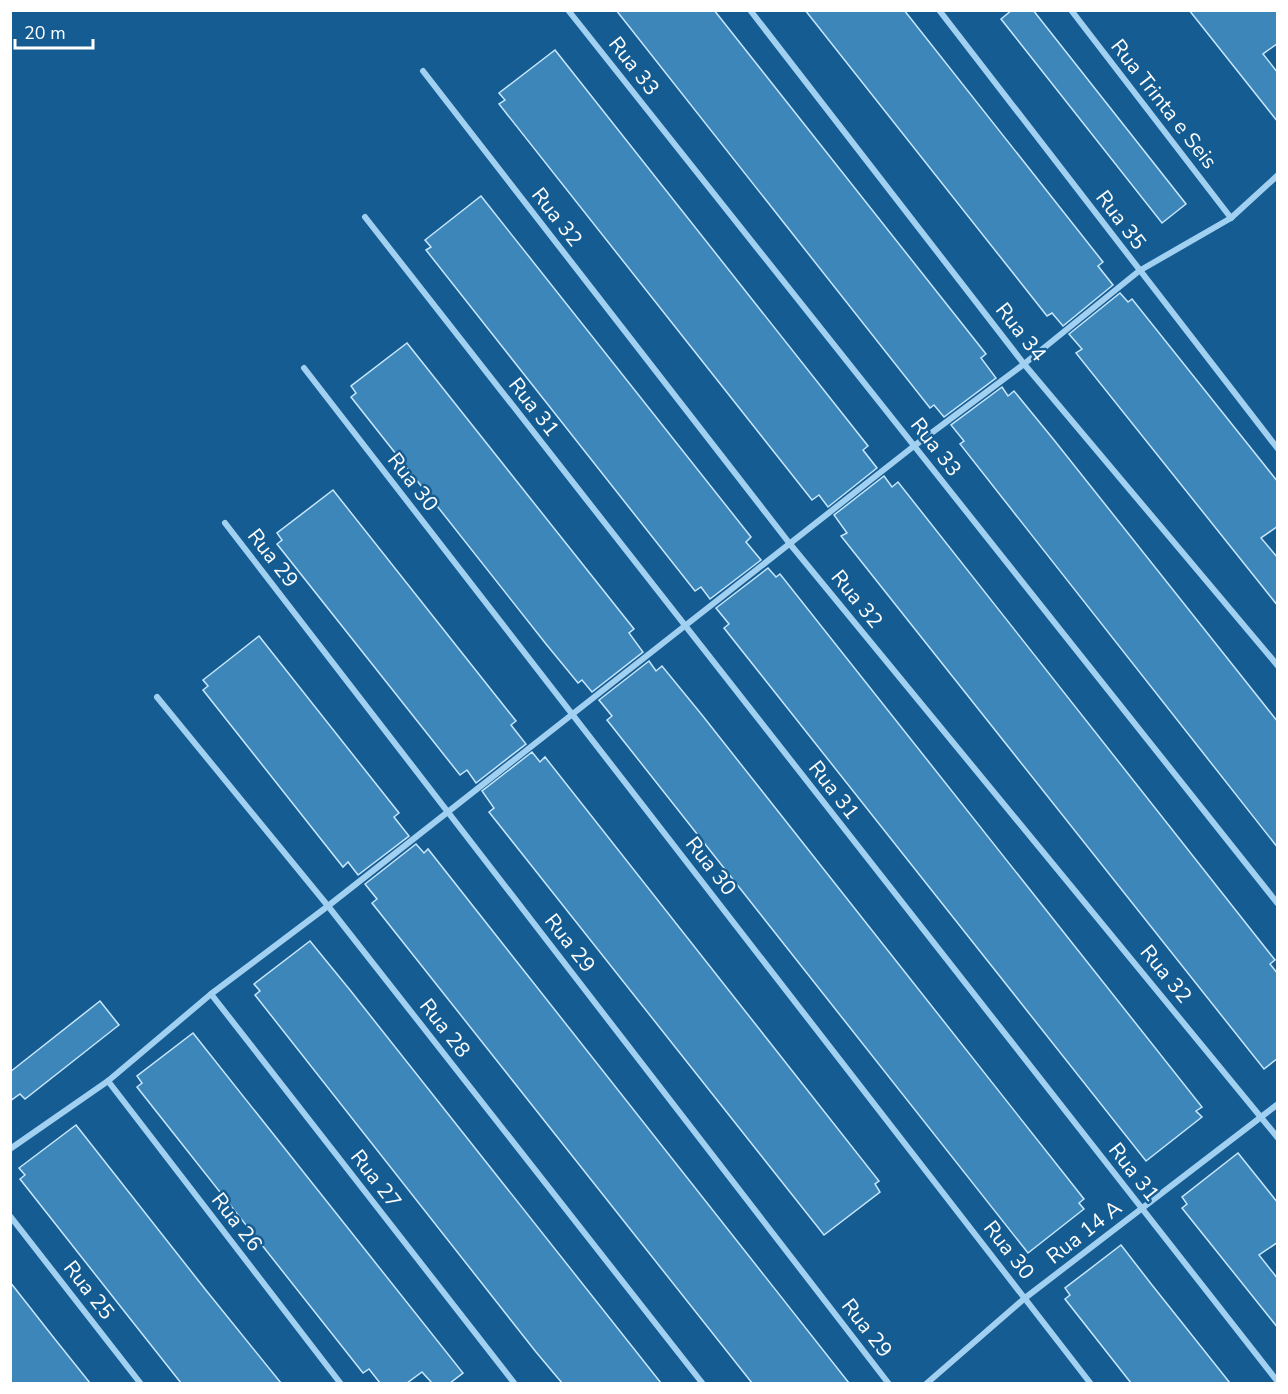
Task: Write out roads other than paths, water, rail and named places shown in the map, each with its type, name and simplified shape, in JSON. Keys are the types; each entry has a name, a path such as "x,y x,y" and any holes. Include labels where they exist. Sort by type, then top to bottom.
{"street":[{"name":"Rua 33","path":"568,10 1278,904"},
{"name":"Rua 34","path":"750,10 1024,364 1278,666"},
{"name":"Rua 35","path":"939,10 1278,449"},
{"name":"Rua Trinta e Seis","path":"1071,10 1231,218"},
{"name":"Rua 32","path":"423,71 790,543 1278,1138"},
{"path":"10,1149 108,1081 211,994 328,906 914,446 1024,364 1139,271 1231,218 1278,175"},
{"name":"Rua 31","path":"365,217 1278,1383"},
{"name":"Rua 30","path":"304,368 1091,1383"},
{"name":"Rua 29","path":"225,523 889,1383"},
{"name":"Rua 28","path":"157,697 328,906 704,1383"},
{"name":"Rua 27","path":"211,994 515,1383"},
{"name":"Rua 26","path":"108,1081 341,1383"},
{"name":"Rua 14 A","path":"926,1383 1025,1298 1278,1104"},
{"name":"Rua 25","path":"10,1216 141,1383"}]}
